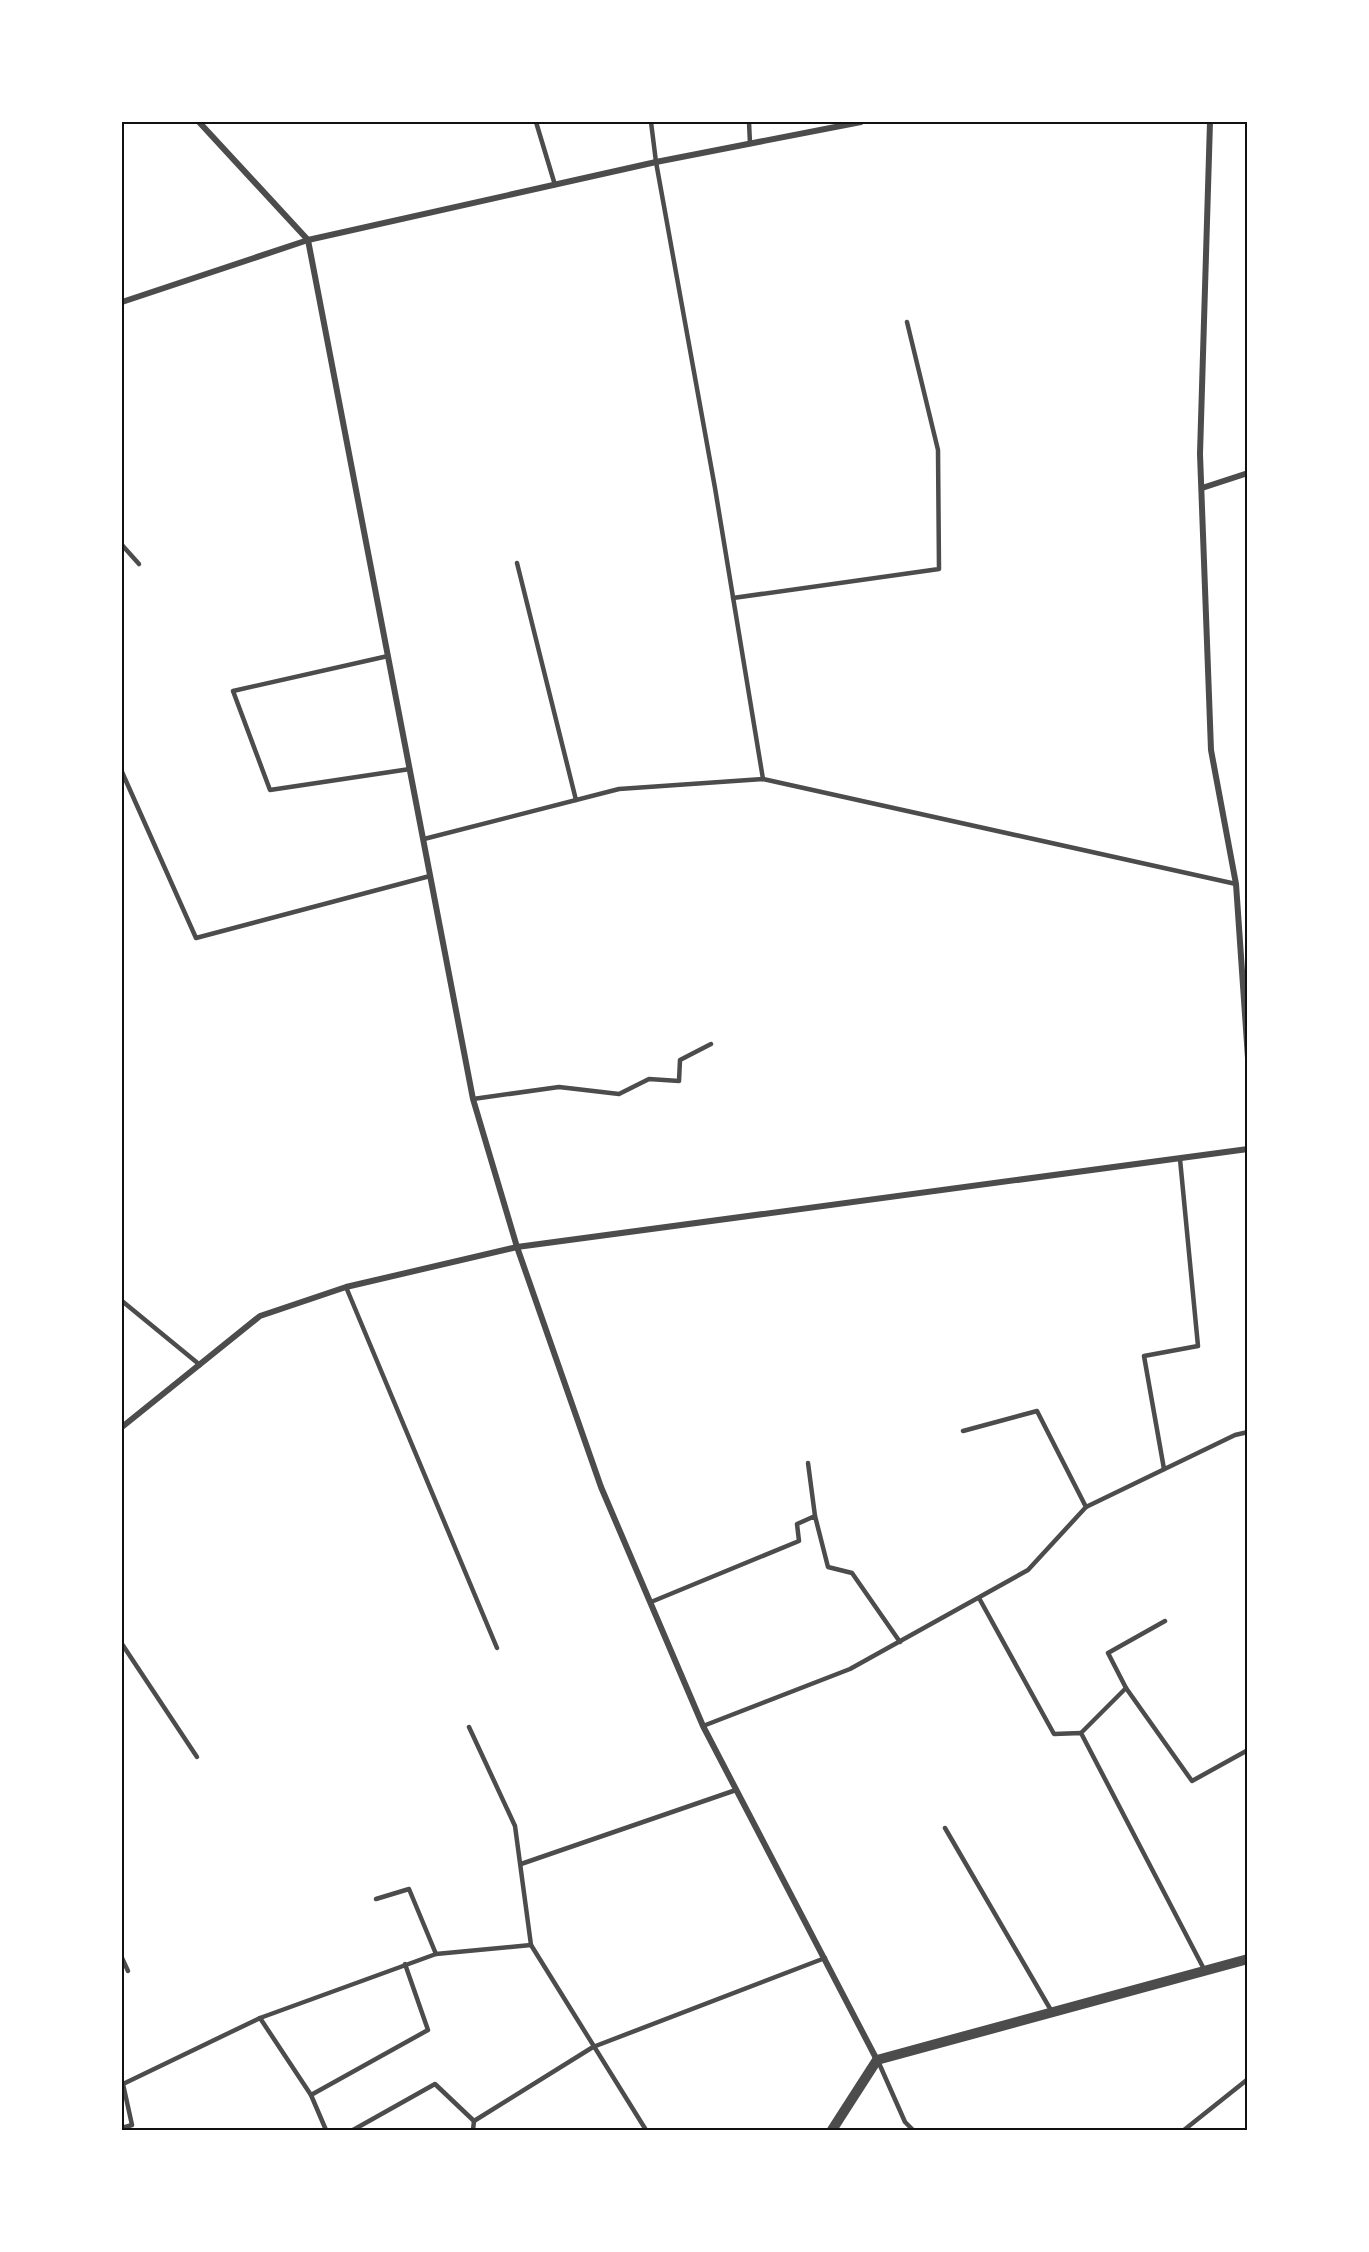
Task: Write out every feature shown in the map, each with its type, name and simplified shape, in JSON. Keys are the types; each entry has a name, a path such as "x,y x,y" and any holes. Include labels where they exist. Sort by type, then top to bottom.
{"street":[{"path":"199,122 308,240 473,1099 517,1247 601,1487 703,1726 877,2060"},
{"path":"122,302 308,240 656,162 861,122"},
{"path":"1210,122 1200,454 1210,750 1236,884 1248,1058"},
{"path":"1202,488 1248,473"},
{"path":"122,1427 260,1317 346,1287 517,1247 1248,1149"},
{"path":"832,2130 877,2060 1248,1959"}],"lane":[{"path":"536,122 555,185"},
{"path":"651,122 656,162 734,598 763,779"},
{"path":"749,122 750,144"},
{"path":"734,598 939,569 938,450 907,322"},
{"path":"122,545 139,564"},
{"path":"518,563 576,800"},
{"path":"388,656 233,691 270,790 410,769"},
{"path":"122,772 196,938 430,876"},
{"path":"424,839 619,789 763,779 1236,884"},
{"path":"473,1099 560,1087 619,1094 649,1079 679,1081 680,1060 711,1044"},
{"path":"1164,1469 1144,1356 1198,1346 1180,1159"},
{"path":"346,1287 497,1648"},
{"path":"122,1301 200,1365"},
{"path":"963,1431 1037,1411 1086,1507"},
{"path":"703,1726 850,1669 1028,1570 1086,1507 1235,1436 1248,1432"},
{"path":"808,1463 815,1516 828,1567 852,1573 900,1642"},
{"path":"651,1602 799,1541 797,1524 815,1516"},
{"path":"979,1598 1054,1734 1081,1733 1126,1688"},
{"path":"1165,1621 1108,1653 1126,1688 1192,1781 1248,1750"},
{"path":"122,1644 197,1757"},
{"path":"1248,1714 1248,1731"},
{"path":"469,1727 515,1826 531,1946 646,2130"},
{"path":"1081,1733 1205,1971"},
{"path":"521,1864 736,1790"},
{"path":"945,1828 1052,2012"},
{"path":"376,1899 409,1889 436,1954"},
{"path":"122,2128 132,2125 123,2084 260,2018 436,1954 531,1946"},
{"path":"122,1958 128,1971"},
{"path":"474,2121 593,2047 825,1958"},
{"path":"310,2095 428,2030 405,1964"},
{"path":"260,2018 310,2095 327,2130"},
{"path":"877,2060 905,2122 913,2130"},
{"path":"1184,2130 1248,2079"},
{"path":"357,2129 435,2084 474,2121"},
{"path":"473,2130 474,2121"}]}
